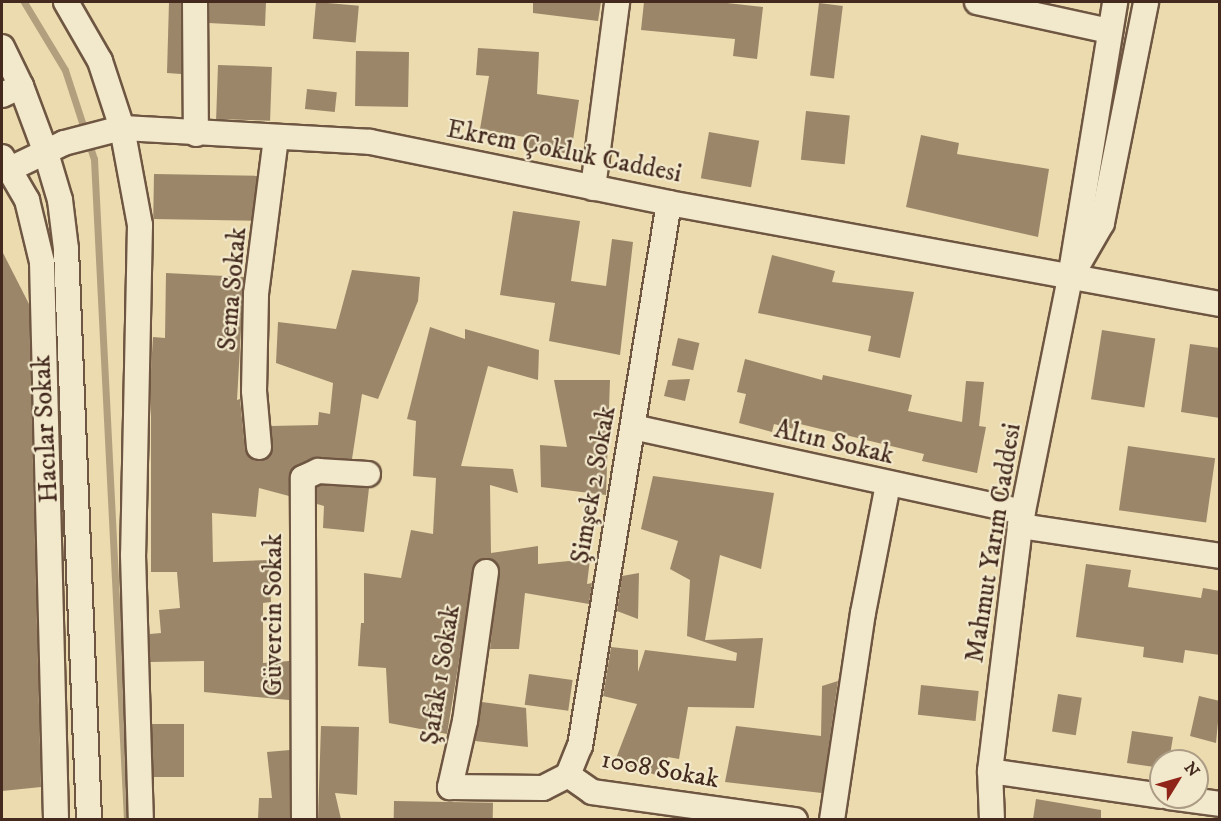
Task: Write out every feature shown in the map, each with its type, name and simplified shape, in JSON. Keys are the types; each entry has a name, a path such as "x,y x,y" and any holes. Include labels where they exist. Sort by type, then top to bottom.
{"street":[{"path":"66,2 100,61 140,225 133,555 141,819"},
{"path":"195,2 196,134"},
{"path":"593,188 617,2"},
{"path":"977,2 1109,31"},
{"name":"Mahmut Yarım Caddesi","path":"992,819 990,771 1022,519 1070,278 1114,2"},
{"name":"Mahmut Yarım Caddesi","path":"1070,278 1102,223 1146,2"},
{"name":"Hacılar Sokak","path":"2,47 11,90 55,148 69,290 89,819"},
{"name":"Ekrem Çokluk Caddesi","path":"4,165 115,129 370,142 669,203 1220,304"},
{"name":"Sema Sokak","path":"259,447 254,391 256,294 276,137"},
{"name":"Hacılar Sokak","path":"4,165 27,200 42,262 56,819"},
{"name":"Şimşek 2 Sokak","path":"568,774 580,747 669,203"},
{"name":"Altın Sokak","path":"633,427 888,484 1022,519 1220,556"},
{"name":"Güvercin Sokak","path":"304,819 303,478 318,471 368,474"},
{"path":"832,819 863,613 888,484"},
{"name":"Şafak 1 Sokak","path":"450,787 465,721 486,572"},
{"path":"990,771 1149,794"},
{"name":"1008 Sokak","path":"450,787 543,788 568,774 592,792 795,819"}],"building":[{"path":"169,2 181,2 181,74 167,73"},
{"path":"209,2 266,2 265,26 209,23"},
{"path":"316,2 359,6 356,43 313,39"},
{"path":"533,2 601,2 598,21 533,13"},
{"path":"644,2 718,2 763,7 757,59 733,56 735,39 641,30"},
{"path":"819,3 843,6 834,78 810,75"},
{"path":"478,48 539,52 537,94 579,100 571,154 528,148 530,138 480,129 489,76 476,75"},
{"path":"356,51 409,52 408,107 355,106"},
{"path":"218,65 272,67 270,121 216,119"},
{"path":"307,89 337,92 335,112 305,109"},
{"path":"806,111 850,116 845,164 801,160"},
{"path":"709,132 759,141 751,187 701,178"},
{"path":"921,135 959,143 957,154 1049,169 1038,237 906,207"},
{"path":"154,174 257,176 256,221 153,219"},
{"path":"513,211 580,221 571,281 606,286 612,239 633,242 620,355 549,341 555,303 500,295"},
{"path":"2,251 29,304 41,787 2,791"},
{"path":"772,255 835,271 832,282 914,292 900,358 868,351 871,336 758,313"},
{"path":"352,270 420,277 418,301 378,399 362,394 352,459 318,457 297,465 289,477 289,496 259,488 256,517 212,513 213,562 269,560 271,602 263,603 263,663 289,661 289,700 204,692 204,661 150,662 150,634 161,633 159,610 180,608 177,572 151,572 151,370 153,337 165,338 166,273 244,277 237,400 240,399 245,449 253,460 260,461 272,452 271,426 318,425 319,412 330,414 333,383 276,363 278,322 336,329"},
{"path":"430,327 465,339 465,329 539,350 538,380 488,366 461,466 513,469 518,493 490,485 491,553 538,546 538,564 590,559 587,584 592,583 589,604 525,593 519,649 490,649 499,567 489,558 475,563 447,734 389,723 386,668 358,666 361,623 364,623 364,573 401,578 411,530 433,534 436,478 413,476 416,421 407,419"},
{"path":"1102,330 1155,338 1144,408 1091,399"},
{"path":"678,338 699,343 693,370 672,365"},
{"path":"1190,344 1220,348 1220,418 1181,412"},
{"path":"745,359 822,380 823,375 912,395 908,411 962,422 966,381 984,382 979,426 986,427 977,473 922,461 924,454 800,424 798,430 774,424 772,432 739,423 746,394 737,392"},
{"path":"690,379 685,401 664,396 668,380"},
{"path":"554,380 610,380 606,495 541,487 540,445 567,447"},
{"path":"1128,446 1215,458 1206,523 1119,510"},
{"path":"653,476 774,493 761,569 720,555 705,640 763,638 754,708 688,707 679,759 668,757 656,775 615,761 637,704 603,696 611,647 638,650 638,672 645,650 736,661 737,653 687,636 690,580 670,569 678,541 641,529"},
{"path":"321,485 369,488 364,532 323,528 324,506 317,504 317,487"},
{"path":"1086,564 1131,570 1128,587 1201,598 1203,588 1220,591 1220,655 1185,650 1183,663 1143,657 1144,647 1076,637"},
{"path":"639,573 638,619 617,611 622,576"},
{"path":"529,674 573,680 568,711 525,705"},
{"path":"838,681 822,793 725,782 736,726 821,736 822,686"},
{"path":"921,685 979,691 976,721 918,715"},
{"path":"1058,694 1082,698 1076,735 1052,732"},
{"path":"1199,696 1220,701 1216,743 1190,736"},
{"path":"482,702 526,708 528,747 475,741"},
{"path":"152,724 184,724 184,777 152,777"},
{"path":"321,726 359,727 357,795 335,793 341,819 318,819"},
{"path":"1132,731 1173,737 1171,749 1149,749 1149,766 1127,763"},
{"path":"290,750 290,819 258,819 259,798 272,798 267,752"},
{"path":"1036,799 1101,810 1101,819 1033,819"},
{"path":"394,801 493,803 493,820 394,819"}],"waterway":[{"path":"24,2 65,70 94,159 127,820"}]}
